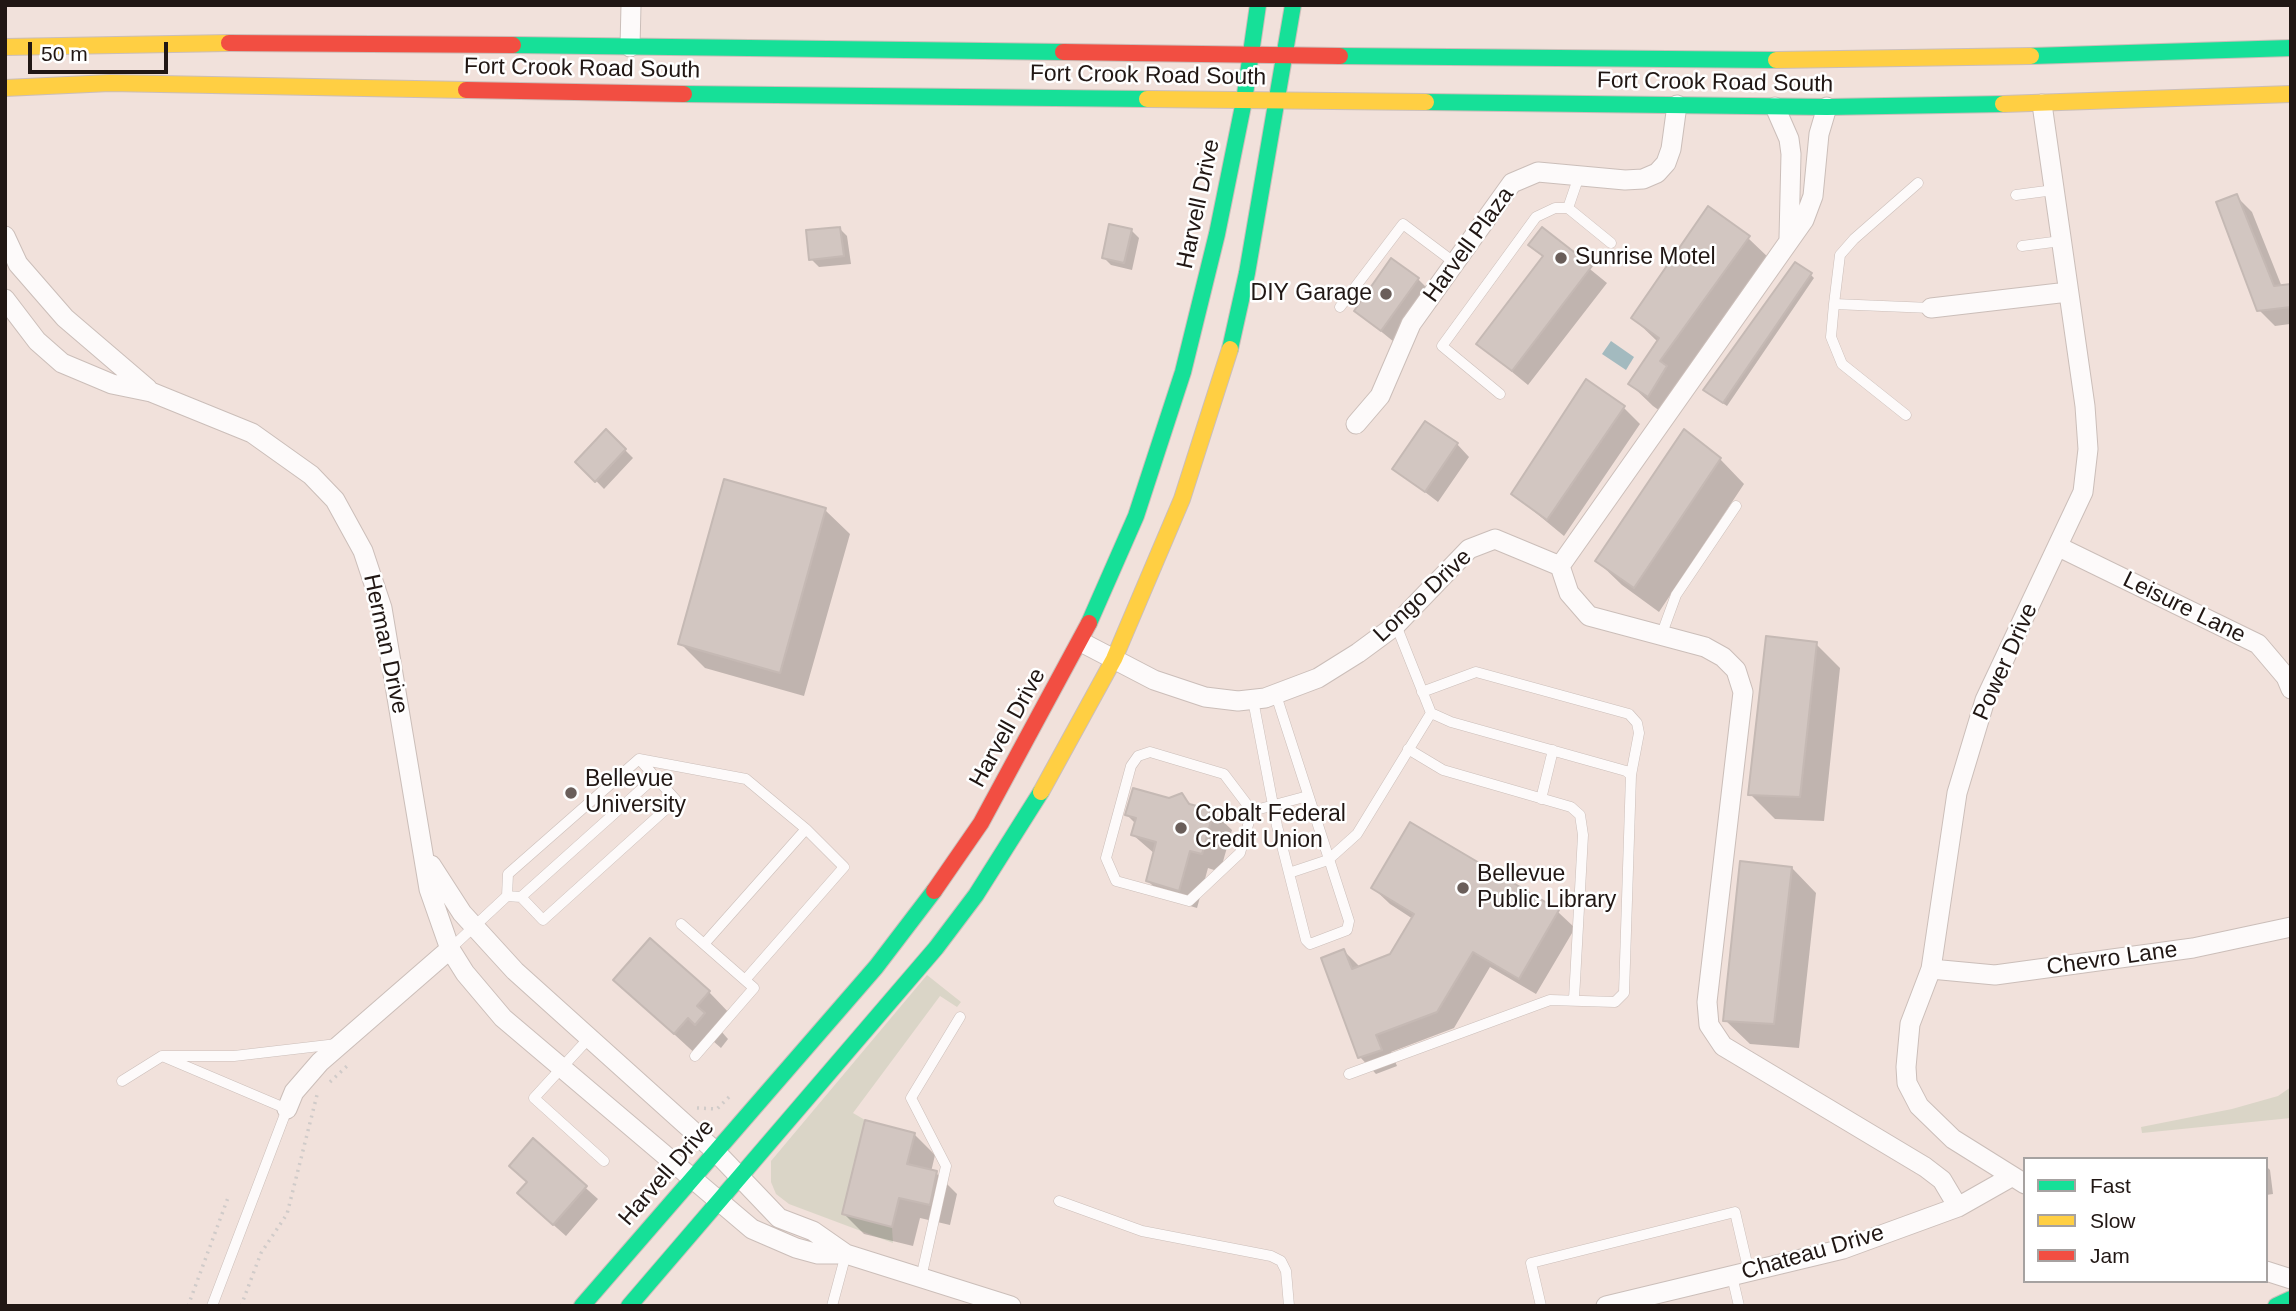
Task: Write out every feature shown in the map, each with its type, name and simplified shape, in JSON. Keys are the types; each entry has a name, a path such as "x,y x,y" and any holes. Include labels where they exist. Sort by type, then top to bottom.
{"main road":[{"name":"Harvell Drive","path":"582,1306 876,967 948,873 1023,752 1081,642 1136,516 1183,372 1217,234 1244,101 1258,5"},
{"path":"629,1306 886,1010 975,895 1049,779 1114,659 1182,499 1212,413 1247,273 1279,101 1293,5"},
{"name":"Fort Crook Road South","path":"5,47 301,43 1763,61 2114,55 2291,48"},
{"name":"Fort Crook Road South","path":"5,88 110,83 1775,107 2042,104 2291,94"},
{"path":"2276,1306 2291,1299"}],"street":[{"path":"630,47 631,5"},
{"name":"Power Drive","path":"2018,1181 1953,1139 1919,1106 1908,1083 1910,1024 1931,969 1957,793 1985,700 2083,492 2088,449 2042,104"},
{"name":"Harvell Plaza","path":"1356,424 1380,396 1411,324 1512,183 1538,172 1643,179 1657,173 1666,163 1671,149 1677,105"},
{"path":"1775,107 1789,139 1791,154 1789,238"},
{"path":"1827,107 1819,134 1813,196 1804,220 1559,566 1569,593 1589,616 1704,647 1723,657 1736,670 1743,692 1707,1002 1709,1025 1723,1045 1925,1167 1942,1180 1958,1207"},
{"name":"Herman Drive","path":"5,236 18,264 57,310 94,346 151,392"},
{"path":"1931,307 2068,292"},
{"name":"Herman Drive","path":"5,299 37,341 62,363 112,384 151,392 226,421 280,451 312,475 335,500 348,521 374,577 382,608 429,889 450,949 465,974 503,1018 720,1203"},
{"name":"Longo Drive","path":"1081,642 1154,680 1205,697 1252,700 1276,695 1318,678 1396,625 1469,549 1495,539 1559,566"},
{"name":"Leisure Lane","path":"2059,547 2258,644 2286,677 2291,688"},
{"name":"Herman Drive","path":"420,842 443,887 514,971 741,1176"},
{"name":"Chevro Lane","path":"1931,969 1995,975 2193,948 2291,927"},
{"path":"287,1109 294,1092 320,1062 450,949"},
{"path":"741,1176 756,1197 779,1218 821,1235 846,1254"},
{"name":"Chateau Drive","path":"1606,1306 1843,1250 1958,1207 2018,1181"},
{"path":"720,1203 752,1228 796,1248 818,1254 846,1254 981,1301 1011,1306"},
{"path":"2268,1271 2291,1279"}],"lane":[{"path":"1568,208 1579,175"},
{"path":"1906,415 1842,364 1831,337 1840,256 1854,239 1918,183"},
{"path":"2016,195 2054,190"},
{"path":"1500,394 1442,346 1536,217 1555,208 1568,208 1611,243"},
{"path":"1340,307 1403,224 1455,263"},
{"path":"2022,246 2061,241"},
{"path":"1833,304 1931,307"},
{"path":"1661,636 1676,595 1736,506"},
{"path":"1396,625 1431,713 1451,722 1626,771 1631,775"},
{"path":"1349,1074 1550,1000 1615,1002 1624,993 1631,775 1639,733 1637,723 1629,714 1476,672 1422,692"},
{"path":"1252,700 1273,806 1306,940 1310,944 1349,927 1276,695"},
{"path":"1289,873 1328,860 1357,834 1431,713"},
{"path":"1408,749 1443,770 1572,807 1582,821 1574,999"},
{"path":"1541,799 1553,750"},
{"path":"1150,752 1224,774 1252,811 1240,853 1189,901 1116,881 1106,858 1131,766 1138,756 1150,752"},
{"path":"521,897 543,920 676,800 639,759"},
{"path":"639,759 746,779 806,829 844,867 745,980"},
{"path":"507,897 508,874 639,759"},
{"path":"450,949 507,897 521,897 655,777"},
{"path":"1252,811 1308,796"},
{"path":"704,944 806,829"},
{"path":"681,924 754,988 695,1056"},
{"path":"921,1278 946,1166 911,1098 960,1017"},
{"path":"589,1038 534,1098 604,1161"},
{"path":"122,1081 162,1056 234,1056 341,1044"},
{"path":"162,1056 287,1109 212,1306"},
{"path":"1059,1201 1142,1231 1271,1255 1281,1261 1286,1271 1289,1306"},
{"path":"1541,1306 1531,1263 1735,1212 1741,1274 1739,1306"},
{"path":"832,1306 846,1254"}],"path":[{"path":"329,1083 349,1064"},
{"path":"241,1306 265,1246 287,1214 319,1092"},
{"path":"688,1101 698,1110 708,1111 717,1109 732,1094"},
{"path":"188,1306 229,1195"}],"shaded area":[{"path":"927,975 961,1002 957,1007 940,996 853,1113 865,1120 842,1214 892,1227 893,1243 789,1204 776,1194 771,1182 771,1161"},
{"path":"2291,1087 2291,1118 2142,1133 2141,1127 2232,1109 2278,1096"}],"water":[{"path":"1611,341 1634,357 1626,370 1602,354"}],"building":[{"path":"2237,194 2274,286 2291,284 2291,307 2257,311 2216,202"},
{"path":"1708,206 1750,236 1660,361 1667,366 1648,397 1628,384 1659,338 1631,318"},
{"path":"1109,224 1132,229 1124,263 1102,258"},
{"path":"840,227 844,256 809,260 806,230"},
{"path":"1542,227 1592,266 1512,371 1476,344 1543,256 1528,245"},
{"name":"DIY Garage","path":"1391,258 1419,278 1381,331 1354,311"},
{"path":"1795,262 1812,273 1723,403 1703,390"},
{"path":"1586,379 1625,406 1547,520 1511,494"},
{"path":"1425,421 1458,443 1425,492 1392,469"},
{"path":"606,429 626,449 595,482 575,462"},
{"path":"1684,429 1721,458 1634,588 1595,561"},
{"path":"724,479 826,508 780,673 678,644"},
{"path":"1766,636 1817,642 1800,797 1748,795"},
{"path":"1133,788 1169,798 1182,793 1189,804 1214,810 1202,854 1190,851 1179,891 1146,881 1156,842 1131,835 1136,818 1125,815"},
{"path":"1410,822 1559,910 1519,979 1473,952 1437,1012 1376,1035 1382,1050 1358,1058 1321,958 1344,949 1352,969 1390,954 1414,914 1371,888"},
{"path":"1740,861 1792,867 1774,1024 1723,1021"},
{"path":"650,938 710,991 697,1006 705,1013 695,1025 688,1018 674,1034 613,980"},
{"path":"865,1120 915,1133 907,1164 937,1171 930,1205 899,1198 892,1227 842,1214"},
{"path":"533,1138 587,1186 553,1225 517,1193 527,1182 509,1166"}],"traffic: fast":[{"path":"1089,623 1136,516 1183,372 1217,234 1244,101 1258,5"},
{"path":"1230,349 1247,273 1293,5"},
{"path":"513,45 1063,52"},
{"path":"2031,56 2291,48"},
{"path":"1340,56 1776,60"},
{"path":"684,94 1147,99"},
{"path":"1426,102 1827,107 2003,104"},
{"path":"629,1306 936,948 976,895 1041,792"},
{"path":"582,1306 876,967 934,891"},
{"path":"2276,1306 2291,1299"}],"traffic: slow":[{"path":"5,47 229,43"},
{"path":"1776,60 2031,56"},
{"path":"5,88 110,83 466,90"},
{"path":"2003,104 2291,94"},
{"path":"1147,99 1426,102"},
{"path":"1041,792 1114,659 1182,499 1230,349"}],"traffic: jam":[{"path":"229,43 513,45"},
{"path":"1063,52 1340,56"},
{"path":"466,90 684,94"},
{"path":"934,891 981,823 1089,623"}],"place":[{"name":"Sunrise Motel","path":"1561,258"},
{"name":"DIY Garage","path":"1386,294"},
{"name":"Bellevue University","path":"571,793"},
{"name":"Cobalt Federal Credit Union","path":"1181,828"},
{"name":"Bellevue Public Library","path":"1463,888"}]}
